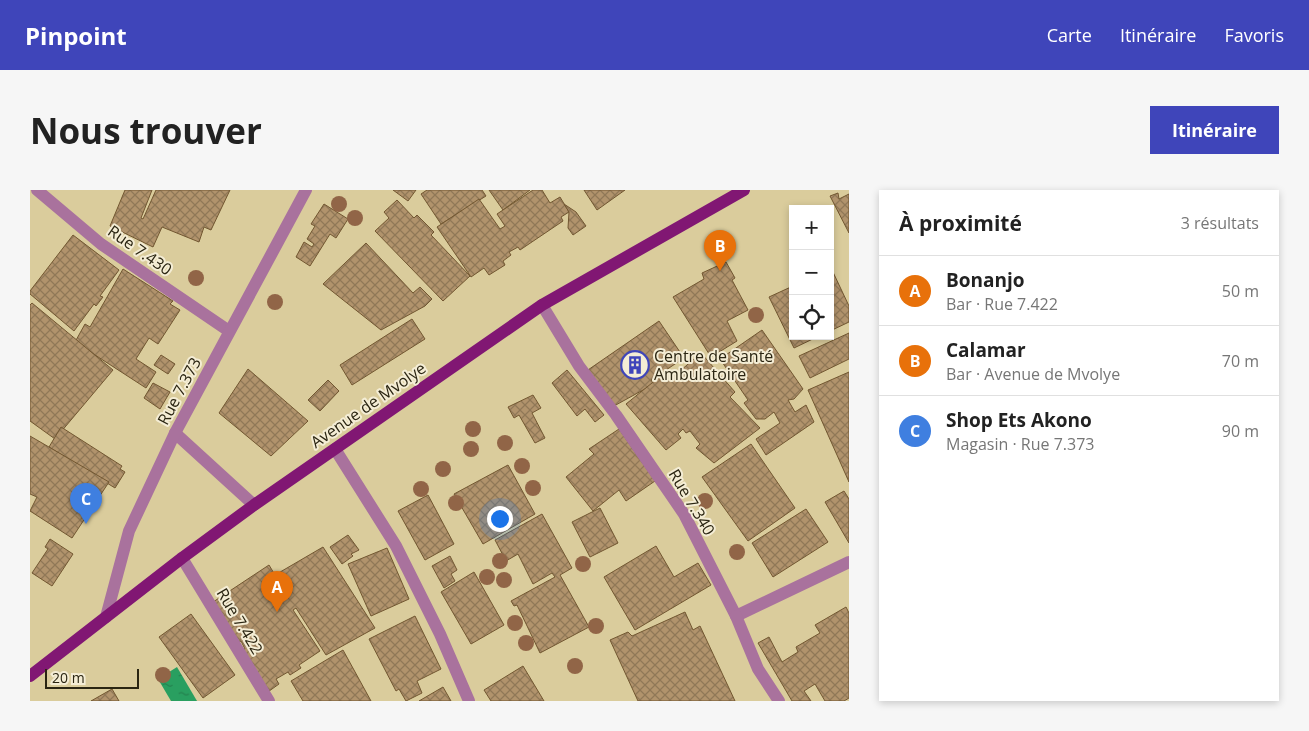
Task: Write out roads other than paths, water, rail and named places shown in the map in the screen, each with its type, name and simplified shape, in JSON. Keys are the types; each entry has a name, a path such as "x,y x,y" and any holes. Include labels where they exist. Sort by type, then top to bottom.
{"main road":[{"name":"Avenue de Mvolye","path":"30,676 182,558 254,505 542,305 744,190"}],"street":[{"name":"Rue 7.430","path":"37,190 101,244 229,331"},
{"name":"Rue 7.373","path":"106,617 129,531 175,433 306,190"},
{"name":"Rue 7.340","path":"542,305 579,366 616,415 684,514 736,616 758,669 779,701"},
{"path":"175,433 254,505"},
{"path":"335,448 396,546 440,634 469,701"},
{"name":"Rue 7.422","path":"182,558 269,701"},
{"path":"736,616 849,562"}],"water":[{"path":"177,667 197,701 171,701 158,679"}],"place":[{"name":"Calamar","path":"720,271"},
{"name":"Centre de Santé Ambulatoire","path":"635,365"},
{"name":"Shop Ets Akono","path":"86,524"},
{"name":"Bonanjo","path":"277,612"}]}
